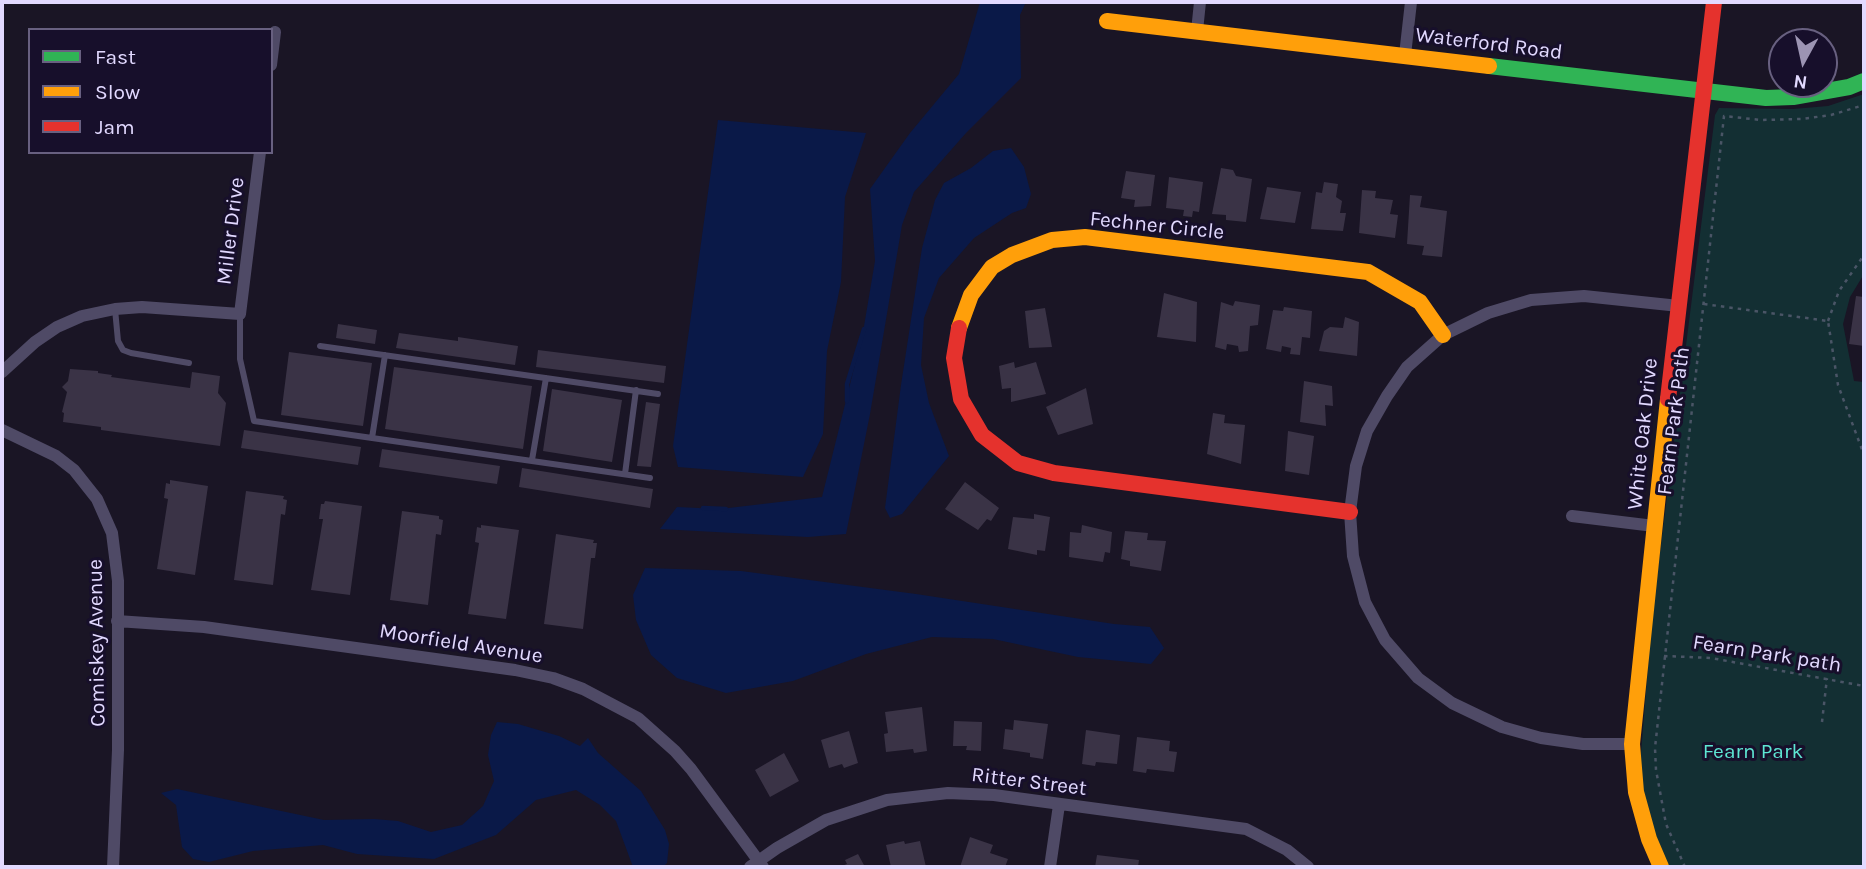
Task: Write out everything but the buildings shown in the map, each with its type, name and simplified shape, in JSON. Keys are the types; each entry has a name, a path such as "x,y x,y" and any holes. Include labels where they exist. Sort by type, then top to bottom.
{"street":[{"path":"1196,31 1199,2"},
{"path":"1405,55 1411,2"},
{"name":"White Oak Drive","path":"1661,867 1649,839 1636,792 1632,744 1714,2"},
{"name":"Waterford Road","path":"1107,21 1766,97 1793,97 1864,81"},
{"path":"273,48 275,32"},
{"name":"Miller Drive","path":"240,314 260,154"},
{"name":"Fechner Circle","path":"1350,512 1055,473 1018,463 982,435 961,400 954,358 959,326 971,295 992,267 1012,255 1052,240 1085,237 1368,272 1420,302 1443,335"},
{"path":"1632,744 1583,744 1541,738 1502,727 1452,703 1418,678 1385,640 1365,602 1353,556 1350,512 1356,466 1367,431 1407,367 1443,335 1488,313 1531,300 1584,296 1679,306"},
{"path":"2,372 25,350 57,327 82,316 142,307 240,314"},
{"name":"Comiskey Avenue","path":"2,430 56,456 74,470 97,499 112,533 117,621 118,774 113,867"},
{"path":"1572,516 1654,526"},
{"name":"Moorfield Avenue","path":"117,621 204,627 489,666 534,673 583,689 638,718 675,751 757,865"},
{"name":"Ritter Street","path":"757,865 827,820 887,800 948,793 994,795 1246,829 1287,850 1308,867"},
{"path":"1050,867 1059,805"}],"lane":[{"path":"115,309 118,341 123,350 189,363"},
{"path":"240,314 240,359 254,421 650,478"},
{"path":"320,346 658,394"},
{"path":"372,438 385,355"},
{"path":"532,460 546,378"},
{"path":"625,474 636,390"}],"path":[{"name":"Fearn Park Path","path":"1685,867 1667,824 1656,770 1656,726 1724,116 1761,120 1802,119 1831,115 1864,105"},
{"path":"1864,255 1839,291 1828,321 1838,385 1864,455"},
{"path":"1704,304 1828,321"},
{"name":"Fearn Park path","path":"1664,656 1711,658 1864,686"},
{"path":"1822,722 1827,678"}],"green space":[{"name":"Fearn Park","path":"1864,94 1864,274 1850,297 1843,324 1854,381 1864,382 1864,867 1666,867 1646,814 1640,766 1652,616 1715,115 1719,108 1793,109 1828,106"}],"water":[{"path":"980,2 1026,2 1020,15 1021,78 966,133 914,192 902,225 870,414 846,534 808,537 660,529 677,507 720,509 822,497 863,332 875,261 870,189 910,133 959,74"},
{"path":"718,120 866,133 845,197 841,282 827,351 823,434 803,477 678,467 673,446"},
{"path":"1011,148 1024,167 1031,194 1026,208 1012,213 974,238 939,278 924,318 921,365 929,403 949,456 902,514 890,518 885,508 901,385 922,248 935,200 944,183 971,168 993,151"},
{"path":"645,568 741,571 1150,627 1164,648 1151,664 1078,657 993,639 932,637 866,654 793,681 726,693 677,678 651,655 636,620 633,595"},
{"path":"497,722 518,724 559,736 580,746 588,738 598,753 641,791 665,830 669,844 667,863 663,867 633,867 616,821 600,805 576,790 536,800 496,835 434,859 357,854 323,845 253,851 209,862 193,859 182,847 176,805 161,793 177,789 324,820 398,821 431,832 462,825 483,806 494,781 488,755 491,735"}],"waterway":[{"path":"847,401 847,384 864,329"},
{"path":"703,508 726,509"}],"traffic: fast":[{"path":"1489,66 1766,98 1793,97 1849,87 1864,81"}],"traffic: slow":[{"path":"1107,21 1489,66"},
{"path":"959,328 971,295 992,267 1012,255 1052,240 1085,237 1368,272 1420,302 1443,335"},
{"path":"1661,867 1649,839 1636,792 1632,744 1668,399"}],"traffic: jam":[{"path":"1668,399 1714,2"},
{"path":"959,328 954,358 961,399 982,435 1018,463 1054,473 1350,512"}]}
